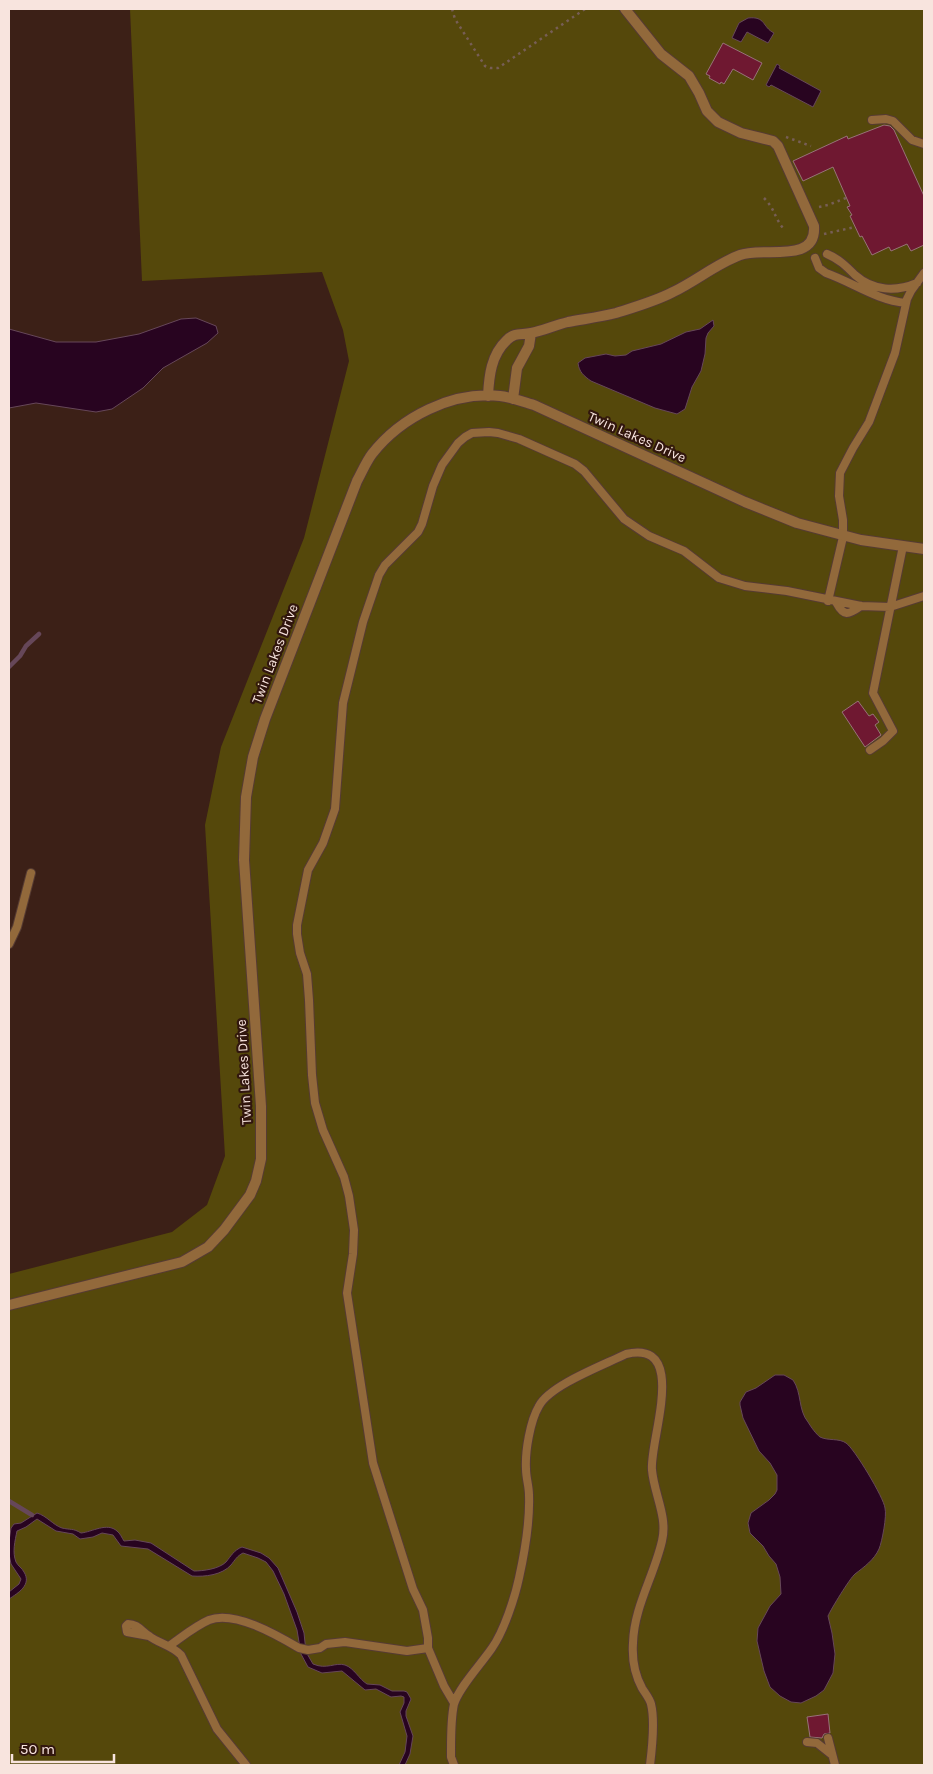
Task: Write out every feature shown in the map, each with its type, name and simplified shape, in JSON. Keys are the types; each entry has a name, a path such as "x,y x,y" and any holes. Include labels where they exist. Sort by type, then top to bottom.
{"street":[{"path":"488,396 491,366 506,340 516,334 531,333 565,323 616,313 672,293 740,255 758,252 791,252 804,248 813,238 814,226 778,146 773,141 741,133 718,122 707,111 689,76 661,54 625,9"},
{"path":"513,399 517,368 529,346 531,333"},
{"name":"Twin Lakes Drive","path":"9,1305 182,1262 208,1246 229,1224 250,1195 256,1181 261,1159 261,1106 244,860 246,797 257,744 265,719 354,490 371,455 387,437 398,428 435,407 462,398 501,396 534,404 745,502 797,523 843,536 924,549"}],"lane":[{"path":"872,120 886,119 893,121 912,140 924,144"},
{"path":"827,254 838,259 873,287 898,289 917,283 924,278"},
{"path":"815,258 819,268 826,273 877,297 906,303"},
{"path":"832,602 843,536 843,520 839,496 840,473 872,414 895,353 906,303 911,291 924,273"},
{"path":"454,1704 428,1648 423,1610 413,1589 373,1463 347,1293 354,1243 351,1214 344,1177 323,1130 315,1103 307,974 300,953 297,934 308,870 323,843 335,809 343,703 363,622 379,575 390,560 418,532 442,465 458,443 465,436 472,433 489,432 519,439 575,464 584,471 624,519 649,536 684,551 719,578 745,586 788,591 832,602 861,606 890,607 924,596"},
{"path":"870,750 893,731 873,693 903,546"},
{"path":"9,944 17,927 31,873"},
{"path":"454,1765 451,1757 454,1704 463,1688 494,1646 509,1613 519,1579 530,1495 526,1470 527,1453 539,1404 560,1386 626,1354 642,1352 648,1354 656,1361 662,1383 660,1423 652,1470 664,1530 657,1558 635,1622 633,1642 633,1657 638,1677 651,1704 652,1736 650,1765"},
{"path":"169,1646 209,1620 228,1617 245,1621 299,1648 308,1650 335,1642 407,1651 428,1648"},
{"path":"149,1636 169,1646 181,1655 217,1729 246,1765"},
{"path":"828,1738 835,1765"},
{"path":"807,1742 817,1742 832,1755"}],"path":[{"path":"452,9 455,19 485,66 494,69 585,9"},
{"path":"780,135 798,140 810,146"},
{"path":"764,198 772,205 778,222 783,228"},
{"path":"812,209 828,206 846,198"}],"shaded area":[{"path":"130,9 924,9 924,1765 9,1765 9,1274 172,1232 207,1205 225,1156 205,825 221,747 304,538 349,361 343,330 322,272 142,281"},
{"path":"748,18 761,20 774,33 768,43 747,32 741,42 732,38 739,23"},
{"path":"777,64 780,66 779,68 821,91 813,107 771,85 769,87 766,85"},
{"path":"196,318 216,326 218,333 207,343 163,368 143,388 112,409 96,412 36,403 9,408 9,329 56,342 96,342 139,334 181,319"},
{"path":"713,320 714,326 706,338 701,371 692,387 685,409 677,414 655,408 591,381 579,369 578,363 585,358 606,354 615,356 626,355 632,351 661,344 686,332 700,329"},
{"path":"775,1375 784,1375 793,1380 798,1390 805,1417 818,1436 843,1441 850,1447 862,1463 885,1508 883,1535 877,1553 869,1563 855,1574 828,1616 835,1654 833,1673 824,1690 801,1703 791,1702 780,1696 770,1687 757,1641 758,1628 770,1606 781,1594 780,1577 776,1564 763,1546 750,1533 748,1523 751,1513 775,1494 777,1490 777,1475 770,1463 759,1451 743,1418 740,1402 746,1392 756,1388"},
{"path":"37,1513 59,1527 81,1533 104,1527 113,1528 124,1541 135,1540 151,1543 194,1571 219,1566 242,1547 261,1553 269,1558 278,1568 297,1612 304,1633 306,1652 313,1664 318,1666 345,1665 367,1684 380,1685 392,1691 407,1692 411,1699 406,1716 413,1736 410,1754 405,1765 399,1765 405,1752 407,1736 400,1712 404,1703 404,1697 391,1697 376,1689 365,1690 342,1671 322,1673 308,1667 301,1654 297,1630 284,1594 273,1571 266,1562 243,1553 223,1571 208,1576 192,1576 148,1549 121,1546 113,1535 102,1533 80,1539 73,1534 56,1531 37,1519 17,1531 14,1554 17,1563 24,1572 26,1581 23,1588 9,1599 9,1592 19,1584 21,1579 11,1564 9,1554 11,1528 14,1524 21,1523"}],"building":[{"path":"723,43 762,63 753,80 733,69 724,84 709,78 710,76 706,74"},
{"path":"884,125 890,126 894,130 924,196 924,245 911,251 907,244 891,251 889,247 872,255 862,236 860,237 850,216 852,215 847,207 850,206 833,167 803,181 793,161 847,136 848,139"},
{"path":"858,701 869,716 873,714 879,722 875,725 881,735 865,747 842,712"},
{"path":"828,1714 830,1733 824,1734 822,1738 810,1737 807,1717"}],"waterway":[{"path":"9,667 20,656 26,646 39,634"},
{"path":"9,1501 32,1515"}]}
